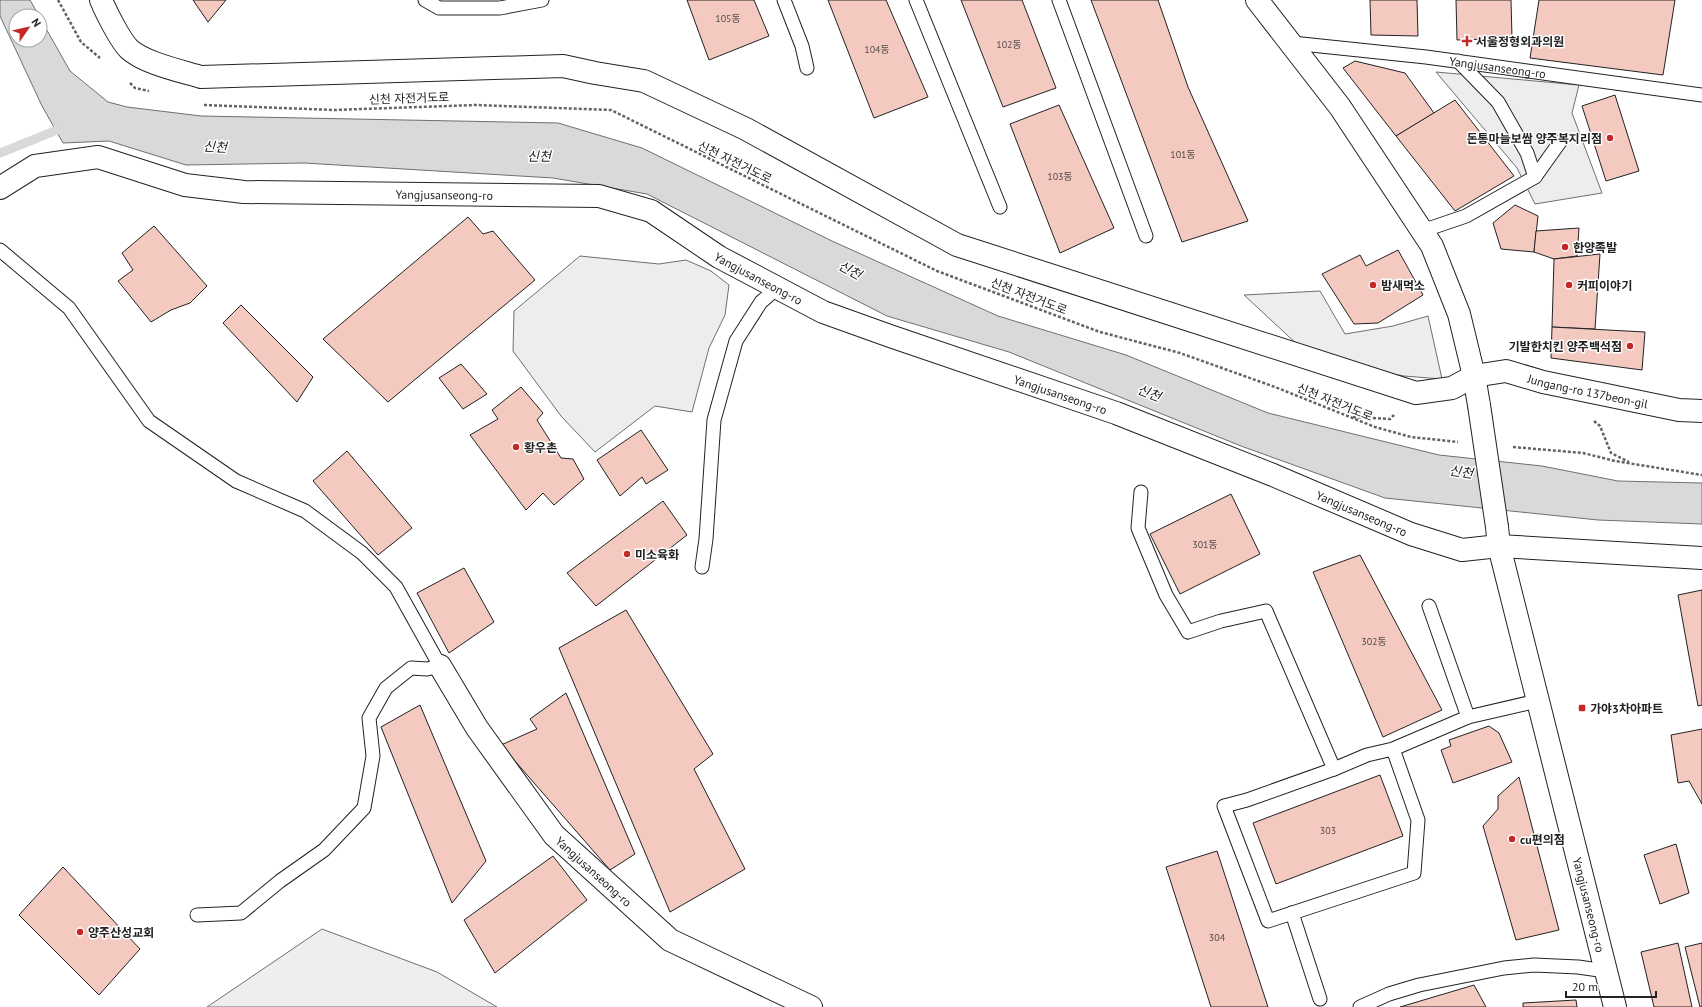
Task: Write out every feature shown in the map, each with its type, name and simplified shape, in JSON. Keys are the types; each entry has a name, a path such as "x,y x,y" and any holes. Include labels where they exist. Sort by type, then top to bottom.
{"street":[{"name":"Jungang-ro 137beon-gil","path":"101,0 108,15 129,49 153,63 201,77 564,66 595,74 644,81 746,128 957,245 1416,393 1452,388 1474,376 1506,371 1565,387 1680,410 1702,411"},
{"path":"1257,0 1292,43 1340,107 1432,246 1459,314 1474,376 1498,537"},
{"name":"Yangjusanseong-ro","path":"0,188 35,166 98,157 185,185 244,192 599,196 651,211 719,256 823,312 1116,413 1273,475 1411,534 1462,550 1498,537 1702,558"},
{"name":"Yangjusanseong-ro","path":"1498,537 1537,701 1615,1007"},
{"name":"Yangjusanseong-ro","path":"440,666 477,728 554,835 670,940 811,1007"}],"lane":[{"path":"425,0 439,8 500,8 542,0"},
{"path":"784,0 802,46 807,68"},
{"path":"916,0 1000,207"},
{"path":"1059,0 1146,236"},
{"name":"Yangjusanseong-ro","path":"1292,43 1458,61 1702,95"},
{"path":"1458,61 1498,102 1527,153 1535,177"},
{"path":"1422,231 1466,216 1535,177 1560,142"},
{"path":"0,250 69,308 149,421 236,481 305,511 362,553 396,587 440,666 427,669 411,668 386,688 369,718 373,756 364,808 329,844 241,913 197,915"},
{"path":"702,567 708,515 714,420 736,341 761,302 777,288"},
{"path":"1141,492 1138,528 1166,595 1188,632 1220,621 1266,611 1334,769"},
{"path":"1429,606 1468,717"},
{"path":"1392,749 1418,820 1414,873 1268,922 1224,806 1247,800 1334,769 1367,754 1392,749 1468,717 1537,701"},
{"path":"1292,913 1320,999"},
{"path":"1360,1007 1389,994 1418,985 1504,968 1534,965 1578,967 1606,971"}],"path":[{"path":"58,0 81,42 105,62"},
{"path":"129,83 135,88 149,92"},
{"name":"신천 자전거도로","path":"199,104 206,106 334,110 476,105 611,110 937,271 1100,332 1180,353 1375,427 1411,437"},
{"path":"1565,387 1578,404 1600,426 1611,453 1633,464"},
{"path":"1583,453 1633,464 1702,475"}],"shaded area":[{"path":"1436,72 1579,85 1572,113 1602,193 1535,204 1517,168"},
{"path":"580,256 659,264 686,260 711,271 729,285 725,315 709,348 692,412 655,406 595,452 561,416 513,351 514,311"},
{"path":"1320,291 1345,334 1393,326 1428,316 1442,379 1404,376 1314,360 1244,295"},
{"path":"322,929 437,972 497,1007 207,1007"}],"water":[{"path":"0,0 30,0 34,8 8,8 8,33 0,16"},
{"name":"신천","path":"48,32 70,71 108,102 127,107 201,116 558,123 642,148 832,241 998,316 1126,355 1268,413 1439,455 1542,466 1618,481 1702,483 1702,524 1598,520 1385,498 1241,446 1009,352 887,316 647,194 553,178 304,163 186,165 109,141 63,143 42,106 15,48 48,48"}],"building":[{"path":"193,0 226,0 208,22"},
{"path":"687,0 754,0 769,36 709,60"},
{"path":"828,0 886,0 928,97 874,118"},
{"path":"961,0 1022,0 1056,88 1003,107"},
{"path":"1091,0 1158,0 1188,87 1248,221 1182,242"},
{"path":"1370,0 1417,0 1418,36 1371,35"},
{"path":"1456,0 1511,0 1512,38 1457,40"},
{"path":"1539,0 1675,0 1663,75 1530,58"},
{"path":"1355,61 1405,73 1434,113 1396,136 1343,68"},
{"name":"돈통마늘보쌈 양주복지리점","path":"1615,95 1639,171 1606,181 1582,106"},
{"path":"1455,100 1514,176 1455,211 1396,136"},
{"path":"1059,105 1114,228 1060,253 1010,124"},
{"path":"1515,205 1538,216 1534,252 1501,249 1493,223"},
{"path":"468,217 483,234 493,231 535,280 388,402 323,339"},
{"path":"154,226 207,286 190,303 171,310 151,322 118,281 133,270 122,253"},
{"path":"1579,228 1577,256 1554,259 1534,252 1536,231"},
{"name":"밤새먹소","path":"1398,250 1423,295 1378,323 1354,324 1322,274 1360,255 1366,266"},
{"path":"1600,254 1595,329 1552,327 1554,259"},
{"path":"241,305 313,377 297,402 223,323"},
{"path":"1552,327 1645,332 1642,370 1551,358"},
{"path":"461,364 487,394 463,409 439,378"},
{"name":"황우촌","path":"521,387 543,413 537,420 561,458 573,459 584,479 554,505 543,493 526,510 470,435 498,419 492,410"},
{"path":"641,430 668,470 646,484 642,477 620,496 597,460"},
{"path":"347,451 412,528 378,555 313,481"},
{"path":"1231,494 1260,554 1180,594 1150,534"},
{"name":"미소육화","path":"663,501 687,535 596,606 567,573"},
{"path":"1360,555 1442,710 1383,737 1313,572"},
{"path":"464,568 494,622 449,653 417,593"},
{"path":"1702,590 1702,705 1698,706 1678,595"},
{"path":"626,610 713,754 694,769 745,869 670,912 559,648"},
{"path":"566,693 635,854 610,870 501,745 537,729 530,719"},
{"path":"420,705 486,861 452,903 381,727"},
{"path":"1489,726 1499,733 1512,762 1453,783 1441,750 1451,746 1449,740"},
{"path":"1702,729 1702,804 1689,781 1678,783 1671,735"},
{"path":"1380,775 1403,836 1276,884 1253,823"},
{"path":"1519,777 1559,930 1516,940 1483,826 1498,809 1498,796"},
{"path":"1676,844 1689,893 1660,904 1644,855"},
{"path":"1217,851 1268,1007 1211,1007 1166,867"},
{"path":"553,856 587,900 495,973 464,920"},
{"name":"양주산성교회","path":"63,867 140,949 99,995 19,915"},
{"path":"1678,943 1692,1007 1654,1007 1641,952"},
{"path":"1702,943 1702,1007 1700,1007 1685,947"},
{"path":"1474,985 1486,1007 1400,1007"},
{"path":"1576,1000 1577,1007 1523,1007 1523,1003"}],"waterway":[{"path":"0,153 67,126"}],"place":[{"name":"서울정형외과의원","path":"1467,41"},
{"name":"돈통마늘보쌈 양주복지리점","path":"1610,138"},
{"name":"한양족발","path":"1565,247"},
{"name":"밤새먹소","path":"1373,285"},
{"name":"커피이야기","path":"1569,285"},
{"name":"기발한치킨 양주백석점","path":"1630,346"},
{"name":"황우촌","path":"516,447"},
{"name":"미소육화","path":"627,554"},
{"name":"가야3차아파트","path":"1582,708"},
{"name":"cu편의점","path":"1512,839"},
{"name":"양주산성교회","path":"80,932"}]}
